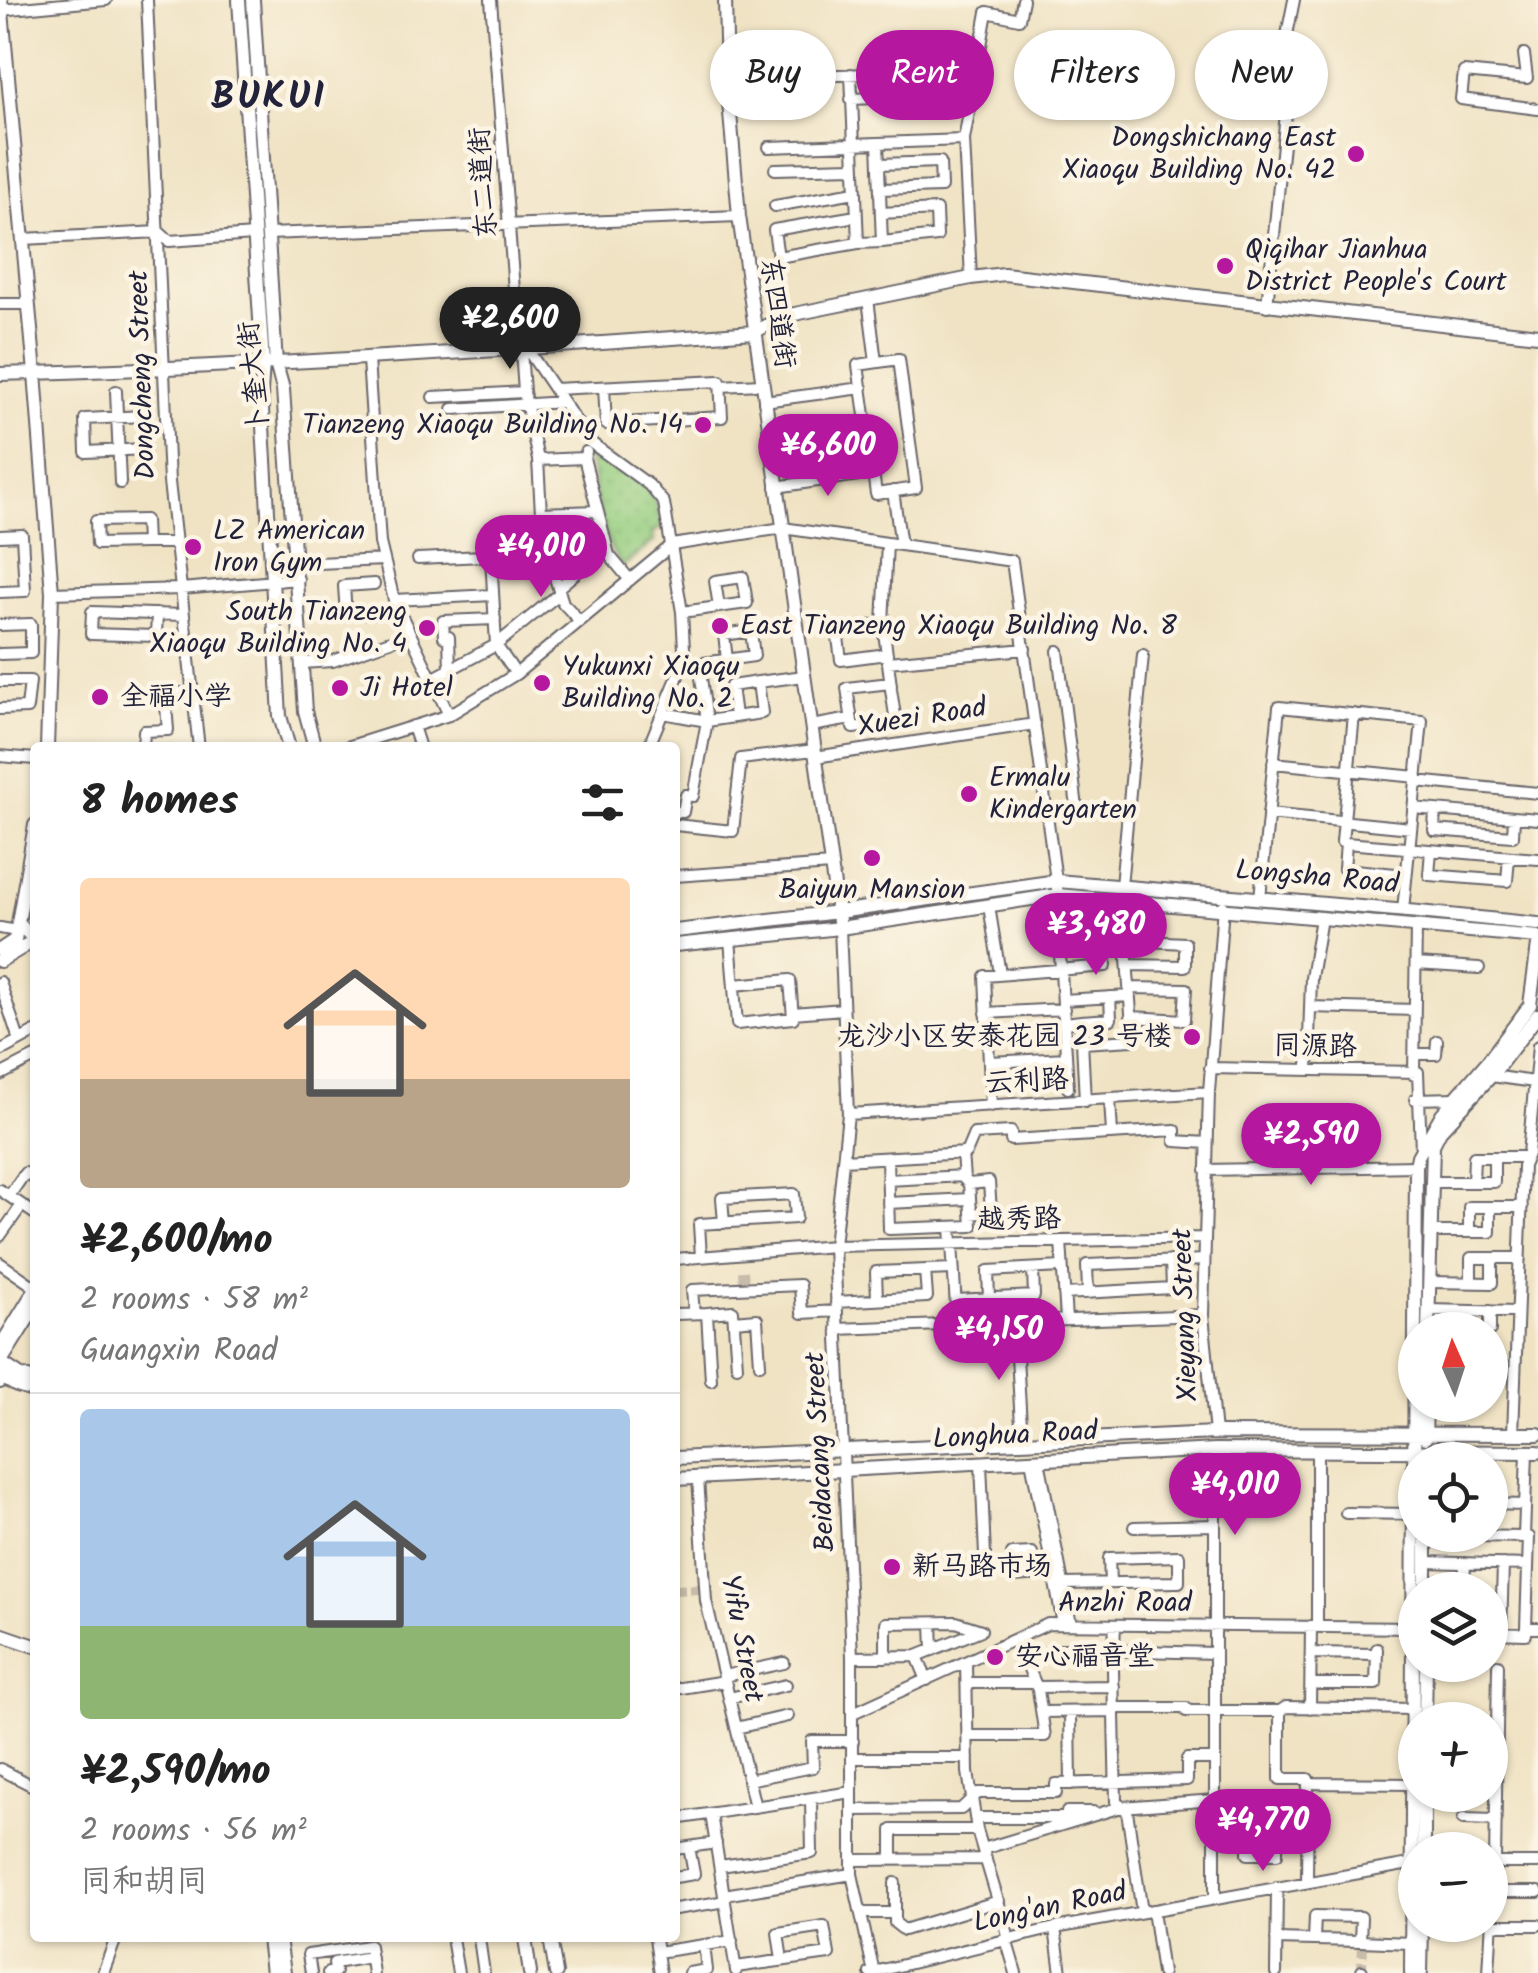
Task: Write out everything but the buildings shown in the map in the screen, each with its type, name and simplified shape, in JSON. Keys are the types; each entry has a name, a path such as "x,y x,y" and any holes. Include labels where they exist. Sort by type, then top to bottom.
{"main road":[{"name":"卜奎大街","path":"240,0 270,364 261,392 280,716 286,742"},
{"name":"卜奎大街","path":"253,0 261,234"},
{"name":"东四道街","path":"725,0 726,30"},
{"path":"1,7 52,592 48,742"},
{"name":"东四道街","path":"731,120 761,384 840,928"},
{"path":"0,374 368,359 754,332 785,316 1004,274 1538,336"},
{"name":"卜奎大街","path":"270,364 283,388 305,711 313,742"},
{"path":"0,950 16,940 30,853"},
{"name":"Longsha Road","path":"680,930 1057,888 1122,886 1321,918 1538,937"},
{"name":"Longsha Road","path":"680,945 840,928 989,906 1057,888 1223,902 1260,898 1538,924"},
{"path":"17,927 30,936"},
{"path":"0,961 30,943"},
{"path":"1420,1442 1422,1159 1442,1114 1488,1062 1530,1005 1538,945"},
{"path":"1422,1159 1440,1131 1491,1076 1538,1015"},
{"path":"1422,1159 1432,1182 1428,1310"},
{"path":"0,1346 30,1296"},
{"path":"30,1316 0,1362 1,1379 30,1390"},
{"path":"0,1362 30,1379"},
{"path":"1420,1434 1422,1422"},
{"name":"Longhua Road","path":"680,1458 1215,1433 1538,1434"},
{"name":"Longhua Road","path":"680,1479 1215,1450 1398,1453"},
{"path":"1426,1552 1426,1572"},
{"path":"0,1634 30,1644"},
{"path":"0,1643 30,1652"},
{"path":"268,1942 272,1973"},
{"path":"280,1942 284,1973"},
{"path":"526,1942 530,1973"},
{"path":"551,1942 556,1973"},
{"path":"1421,1973 1422,1942"},
{"path":"1411,1973 1412,1943"}],"street":[{"path":"1,7 106,0"},
{"name":"Dongcheng Street","path":"147,0 169,482 198,742"},
{"name":"东二道街","path":"491,0 517,328 524,350 590,442 649,485 664,503 682,612 684,649 651,742"},
{"path":"984,30 987,12 1019,19 1023,0"},
{"path":"1289,30 1294,0"},
{"path":"1524,54 1527,78 1464,72 1461,99 1538,109"},
{"path":"851,74 858,243"},
{"path":"836,75 856,74"},
{"path":"852,99 856,99"},
{"path":"967,120 964,140 971,278"},
{"path":"1267,306 1285,120"},
{"path":"769,147 964,140"},
{"path":"878,144 882,242"},
{"path":"878,164 940,162 941,186 880,189"},
{"path":"775,169 854,167"},
{"path":"775,206 855,192"},
{"path":"856,216 774,230 778,257 858,243 937,236 936,210 881,212"},
{"path":"23,240 159,232 170,242 261,234 739,216"},
{"path":"868,299 876,362"},
{"path":"0,304 29,304"},
{"path":"524,350 525,398 538,460 546,548 563,603 580,621"},
{"path":"368,359 384,560 397,605 449,715"},
{"path":"899,359 916,488 876,494 858,364 876,362 899,359"},
{"path":"554,390 720,380 722,417 606,424 604,387"},
{"path":"720,386 761,384"},
{"path":"764,401 862,388"},
{"path":"116,391 120,483"},
{"path":"433,397 563,402"},
{"path":"453,409 525,398"},
{"path":"144,416 145,449 118,450 86,452 85,418 144,416"},
{"path":"590,442 584,458 609,555 630,580"},
{"path":"538,460 584,458"},
{"path":"776,486 873,472"},
{"path":"893,491 901,545"},
{"path":"541,514 597,510"},
{"path":"146,543 146,520 96,521 97,544 176,543"},
{"path":"363,742 449,715 516,674 672,545 782,528 1012,561 1057,888"},
{"path":"0,536 22,535 25,591 0,592"},
{"path":"418,559 490,556 606,543"},
{"path":"432,679 496,645 606,543"},
{"path":"888,543 883,624 896,722 852,728 847,688 890,682 891,686"},
{"path":"490,556 496,645 516,674"},
{"path":"296,564 384,560"},
{"path":"24,578 50,577"},
{"path":"52,592 181,589 298,580"},
{"path":"374,584 344,586 346,614 493,595"},
{"path":"682,612 718,607"},
{"path":"157,614 156,636 91,634 92,612 157,614 184,615"},
{"path":"450,670 449,637 444,637 443,621 494,619"},
{"path":"0,626 32,624 31,653 0,654"},
{"path":"883,624 837,630 841,660 1025,649"},
{"path":"728,659 724,634 796,625"},
{"path":"681,666 754,656 751,631"},
{"path":"302,662 333,661 410,634"},
{"path":"1047,812 1077,808 1058,651"},
{"path":"1122,886 1143,655"},
{"path":"680,812 686,794 692,796 708,721 699,664"},
{"path":"735,716 731,686 804,676"},
{"path":"0,682 30,680 27,708 0,709"},
{"path":"663,713 708,721 762,712 758,682"},
{"path":"143,742 144,731 168,730 165,694 192,692"},
{"path":"1260,898 1278,708 1354,714 1422,721 1403,910"},
{"path":"1354,714 1342,842 1538,860"},
{"path":"811,726 852,719"},
{"name":"Xuezi Road","path":"680,826 734,832 742,759 815,754 1035,724"},
{"path":"412,726 418,742"},
{"path":"0,756 30,759"},
{"path":"1273,763 1538,793"},
{"path":"1413,808 1538,819"},
{"path":"1435,810 1434,830 1513,836 1514,817"},
{"path":"1268,814 1411,828"},
{"path":"1346,843 1344,869 1406,875"},
{"path":"1431,850 1429,874 1468,878 1508,881 1510,857"},
{"path":"680,876 831,865"},
{"name":"Xieyang Street","path":"1215,1433 1203,1315 1204,1238 1208,1092 1223,902"},
{"path":"989,906 1000,974"},
{"path":"1308,1070 1311,978 1321,918"},
{"path":"1206,1170 1422,1159 1414,1054 1416,926"},
{"path":"0,928 17,927"},
{"name":"Beidacang Street","path":"840,928 848,1114 834,1246 852,1657 852,1874 872,1973"},
{"path":"989,1062 1066,1057 1133,1040 1125,932 1060,937 1061,969 1064,1004 1064,1022 1066,1057 1068,1088"},
{"path":"991,1106 984,976 1106,966 1104,934"},
{"path":"730,940 737,1024 793,1018 790,980 734,985"},
{"path":"1126,940 1185,943 1185,966 1128,965"},
{"path":"1416,964 1479,968"},
{"path":"0,982 19,1040"},
{"path":"986,1013 1186,988 1184,1020 1132,1017"},
{"path":"1064,1022 1111,1019 1110,997"},
{"path":"1310,1007 1416,1010"},
{"path":"793,1012 844,1009"},
{"path":"1081,1021 1085,1101"},
{"path":"0,1050 30,1034"},
{"path":"1414,1054 1436,1054 1436,1040"},
{"path":"1514,1434 1523,1166 1534,1121 1538,1046"},
{"path":"0,1075 30,1060"},
{"name":"同源路","path":"1210,1068 1416,1072"},
{"path":"1491,1076 1534,1082"},
{"name":"云利路","path":"848,1114 1208,1092"},
{"path":"1416,1099 1456,1098"},
{"path":"1110,1099 1112,1134"},
{"path":"844,1160 962,1153 974,1134 1010,1132 1011,1140 1175,1130 1175,1141 1206,1142"},
{"path":"886,1158 889,1230 972,1226 962,1153"},
{"path":"1474,1182 1474,1157 1526,1158"},
{"path":"1432,1182 1494,1182 1494,1157"},
{"path":"30,1176 26,1173 4,1193 30,1211"},
{"path":"887,1180 990,1182 991,1212 971,1214"},
{"path":"701,1257 699,1224 724,1223 796,1218 794,1194 722,1198 724,1223"},
{"path":"888,1202 970,1199"},
{"path":"0,1236 22,1205"},
{"path":"1469,1232 1470,1207 1522,1208"},
{"path":"1430,1232 1490,1232 1490,1207"},
{"path":"951,1227 957,1324"},
{"name":"越秀路","path":"680,1259 834,1246 1204,1238"},
{"path":"1061,1242 1066,1320"},
{"path":"742,1254 743,1270"},
{"path":"1471,1282 1471,1258 1520,1258"},
{"path":"1429,1282 1492,1283 1492,1258"},
{"path":"1088,1293 1087,1264 1204,1260"},
{"path":"1064,1294 1172,1288 1171,1261"},
{"path":"0,1263 30,1284"},
{"path":"878,1299 876,1272 954,1268"},
{"path":"989,1298 988,1271 1062,1268"},
{"path":"956,1300 1034,1296 1033,1269"},
{"path":"694,1313 692,1290 800,1285 802,1313 878,1299 927,1296 925,1270"},
{"path":"737,1366 734,1316 740,1287"},
{"path":"1428,1310 1517,1312"},
{"path":"707,1312 711,1380"},
{"path":"680,1314 707,1312 756,1319 760,1364"},
{"path":"838,1329 1203,1315"},
{"path":"1016,1322 1022,1442"},
{"path":"1214,1899 1215,1450"},
{"path":"1310,1708 1317,1450"},
{"path":"1524,1537 1532,1452"},
{"path":"1035,1460 1068,1624"},
{"path":"981,1462 985,1556"},
{"name":"Yifu Street","path":"698,1478 703,1589 755,1807"},
{"path":"1508,1505 1525,1505"},
{"path":"1346,1513 1398,1514"},
{"path":"1134,1527 1215,1525"},
{"path":"1508,1537 1529,1537 1533,1579 1526,1648"},
{"path":"1012,1554 1032,1553"},
{"path":"1014,1576 1059,1576 1110,1583 1179,1582 1178,1556 1109,1558 1110,1583"},
{"path":"1426,1562 1502,1564 1532,1558"},
{"path":"1464,1563 1464,1572"},
{"path":"1501,1572 1502,1564"},
{"path":"852,1657 917,1656 981,1630 956,1622 886,1623 886,1656"},
{"path":"932,1623 932,1650"},
{"name":"Anzhi Road","path":"853,1713 1048,1624 1398,1629"},
{"path":"1114,1625 1116,1802 1127,1811 1162,1973"},
{"path":"968,1736 1046,1736 1036,1685 1016,1639"},
{"path":"1063,1649 1215,1653"},
{"path":"1310,1684 1376,1684 1377,1652 1311,1653"},
{"path":"917,1656 927,1680"},
{"path":"966,1662 968,1758 976,1824 1016,1973"},
{"path":"680,1688 784,1663"},
{"path":"1495,1832 1496,1682"},
{"path":"967,1683 1114,1686"},
{"path":"729,1698 786,1685"},
{"path":"1043,1712 1186,1708 1186,1712 1280,1712 1286,1708 1310,1708 1398,1713"},
{"path":"1070,1712 1070,1784"},
{"path":"1280,1712 1280,1779 1308,1779 1307,1882"},
{"path":"736,1728 788,1716"},
{"path":"748,1780 813,1767 812,1741 852,1740"},
{"path":"852,1758 968,1758"},
{"path":"852,1810 961,1808 978,1794 1056,1794 1056,1784 1187,1780 1187,1760 1215,1759"},
{"path":"0,1770 30,1785"},
{"path":"1308,1783 1398,1784"},
{"path":"680,1818 852,1792"},
{"path":"720,1866 812,1852 811,1798"},
{"path":"852,1860 984,1854 1121,1807 1215,1800"},
{"path":"892,1860 892,1830 1067,1818 1067,1812 1106,1812"},
{"path":"711,1814 736,1970 828,1954 824,1926 778,1933 782,1960"},
{"path":"1463,1819 1496,1820"},
{"path":"1215,1828 1308,1827"},
{"path":"1248,1828 1248,1854 1277,1854 1277,1828"},
{"path":"680,1848 716,1842"},
{"path":"680,1875 694,1874 690,1846"},
{"path":"1508,1862 1538,1862"},
{"name":"Long'an Road","path":"872,1973 1055,1928 1398,1866"},
{"path":"680,1908 720,1902 730,1894 852,1874"},
{"path":"895,1883 895,1924 904,1930 998,1901"},
{"path":"1276,1973 1277,1888"},
{"path":"1508,1892 1538,1892"},
{"path":"861,1913 895,1914"},
{"path":"1314,1940 1315,1916 1361,1917 1360,1941"},
{"path":"1508,1925 1538,1925"},
{"path":"1055,1928 1061,1973"},
{"path":"1276,1938 1412,1943"},
{"path":"657,1952 732,1941"},
{"path":"103,1973 115,1942"},
{"path":"453,1942 458,1973"},
{"path":"480,1942 484,1973"},
{"path":"656,1942 660,1973"},
{"path":"1488,1973 1491,1942"},
{"path":"689,1973 708,1970 704,1945"},
{"path":"311,1973 308,1956 331,1963 369,1946 373,1973"}],"green space":[{"path":"598,455 648,489 665,526 652,532 654,541 622,567 604,529 597,500 589,458"}],"tunnel":[{"path":"743,1271 744,1284"},
{"path":"680,1590 701,1589"},
{"path":"1362,1971 1363,1941"}],"place":[{"name":"Dongshichang East Xiaoqu Building No. 42","path":"1356,154"},
{"name":"Qiqihar Jianhua District People's Court","path":"1225,266"},
{"name":"Tianzeng Xiaoqu Building No. 14","path":"703,425"},
{"name":"LZ American Iron Gym","path":"193,547"},
{"name":"East Tianzeng Xiaoqu Building No. 8","path":"720,626"},
{"name":"South Tianzeng Xiaoqu Building No. 4","path":"427,628"},
{"name":"Yukunxi Xiaoqu Building No. 2","path":"542,683"},
{"name":"Ji Hotel","path":"340,688"},
{"name":"全福小学","path":"100,697"},
{"name":"Ermalu Kindergarten","path":"969,794"},
{"name":"Baiyun Mansion","path":"872,858"},
{"name":"龙沙小区安泰花园 23 号楼","path":"1192,1037"},
{"name":"新马路市场","path":"892,1567"},
{"name":"安心福音堂","path":"995,1657"}],"district":[{"name":"BUKUI","path":"269,98"}]}
